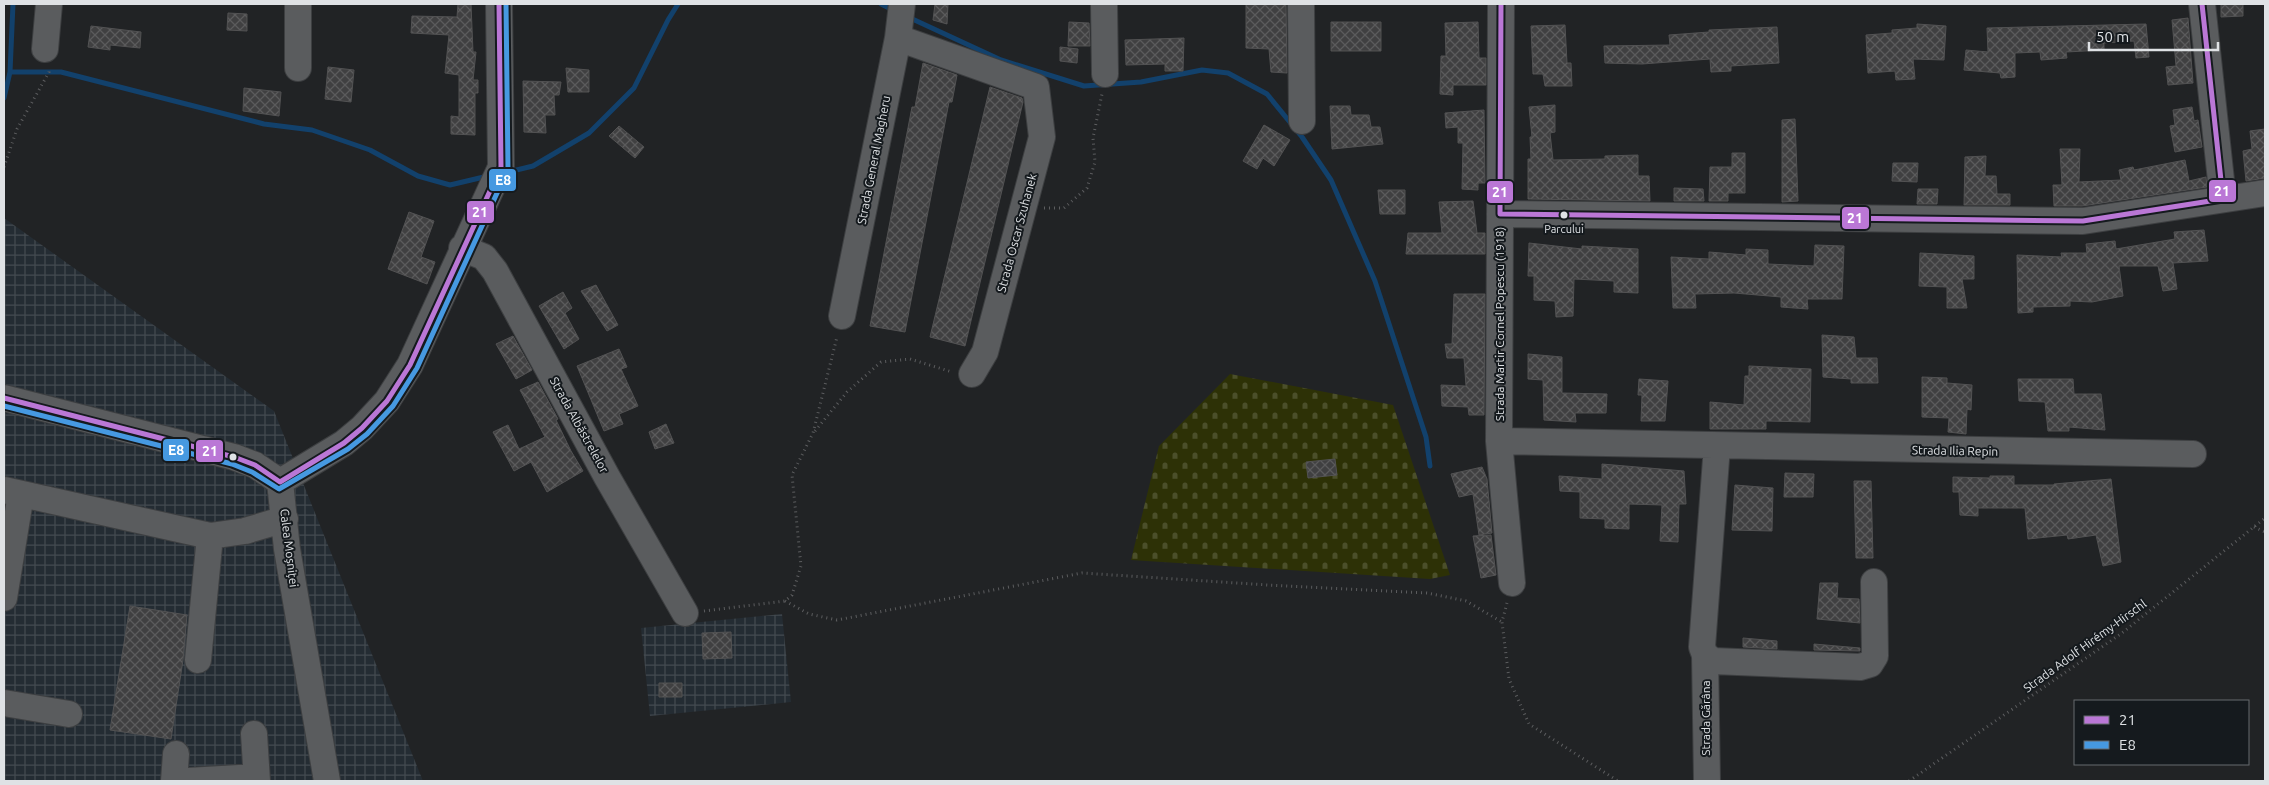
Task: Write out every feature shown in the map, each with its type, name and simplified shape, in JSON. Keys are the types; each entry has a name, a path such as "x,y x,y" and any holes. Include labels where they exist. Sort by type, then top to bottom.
{"street":[{"path":"45,49 49,4"},
{"path":"298,4 298,68"},
{"path":"4,398 234,457 254,465 280,482 344,443 362,428 387,400 410,365 462,248 501,167 499,4"},
{"name":"Strada General Magheru","path":"842,316 898,38 902,4"},
{"path":"1104,4 1105,74"},
{"path":"1301,4 1302,121"},
{"name":"Strada Martir Cornel Popescu (1918)","path":"1501,4 1499,441 1512,583"},
{"path":"2202,4 2223,199"},
{"name":"Strada Oscar Szuhanek","path":"898,38 1036,87 1042,138 985,352 972,374"},
{"path":"1500,214 2083,221 2265,193"},
{"name":"Strada Albăstrelelor","path":"462,248 484,257 495,272 607,477 685,613"},
{"name":"Strada Ilia Repin","path":"1499,441 2193,454"},
{"path":"1717,446 1702,647 1706,655 1713,660 1860,667 1870,664 1875,656 1874,582"},
{"name":"Calea Moșniței","path":"280,482 287,549 327,781"},
{"path":"4,598 12,492 210,536 245,531 285,519"},
{"path":"198,660 210,536"},
{"name":"Strada Gărâna","path":"1706,655 1707,781"},
{"path":"4,704 69,714"},
{"path":"188,781 256,779 254,734"},
{"path":"174,781 176,754"}],"path":[{"path":"4,167 17,129 49,72 45,49"},
{"path":"1023,209 1064,208 1087,188 1095,162 1093,138 1105,74"},
{"path":"685,613 785,601 792,595 801,566 792,475 813,433 842,316"},
{"path":"813,433 847,392 881,362 910,359 944,371 972,374"},
{"name":"Strada Adolf Hirémy-Hirschl","path":"1909,781 2122,633 2265,518"},
{"path":"2253,526 2265,532"},
{"path":"785,601 809,614 837,620 1082,573 1427,593 1466,601 1502,622"},
{"path":"1512,583 1502,622 1509,679 1529,724 1618,781"}],"shaded area":[{"path":"4,218 274,411 423,781 4,781"},
{"path":"782,614 791,702 650,716 641,628"}],"green space":[{"path":"1230,374 1393,405 1450,575 1430,579 1131,560 1159,446"}],"building":[{"path":"458,4 471,4 473,52 476,52 473,80 478,80 478,93 475,93 475,135 451,134 451,116 459,117 459,75 445,73 449,35 411,33 412,16 457,17"},
{"path":"935,4 948,4 947,24 933,20"},
{"path":"1246,4 1286,4 1287,73 1271,72 1269,49 1246,48"},
{"path":"2221,4 2243,4 2243,16 2221,17"},
{"path":"228,13 247,14 247,31 227,30"},
{"path":"2188,18 2193,83 2168,85 2166,67 2176,66 2172,20"},
{"path":"1069,22 1089,23 1090,46 1068,46"},
{"path":"1331,22 1381,22 1381,51 1331,51"},
{"path":"1478,22 1479,58 1486,58 1486,85 1453,85 1453,95 1440,94 1441,56 1446,56 1445,23"},
{"path":"1917,24 1946,26 1944,60 1913,59 1915,79 1896,80 1895,71 1868,73 1866,35 1892,33 1892,30 1917,28"},
{"path":"2146,24 2149,57 2136,58 2134,41 2104,43 2104,50 2066,52 2067,58 2041,60 2040,52 2015,53 2015,77 2001,78 2000,73 1964,70 1966,50 1988,52 1987,28"},
{"path":"1565,25 1567,63 1571,63 1572,86 1545,86 1543,74 1533,74 1531,26"},
{"path":"91,26 141,32 140,48 110,45 110,50 88,47"},
{"path":"1777,27 1779,63 1731,66 1731,71 1711,72 1710,59 1642,64 1605,63 1604,46 1670,45 1669,35 1709,32 1709,30"},
{"path":"1184,38 1183,71 1165,71 1165,64 1126,65 1125,40"},
{"path":"1060,47 1078,49 1077,63 1060,61"},
{"path":"923,63 957,75 952,102 949,102 905,332 870,326 912,107 915,107"},
{"path":"328,67 354,70 351,102 325,99"},
{"path":"566,68 589,70 589,92 568,92"},
{"path":"523,81 561,82 559,95 554,95 555,115 545,115 546,133 524,132"},
{"path":"990,87 1022,98 1023,102 965,346 930,337"},
{"path":"244,88 281,92 279,116 243,111"},
{"path":"1555,105 1555,132 1550,133 1553,160 1605,159 1605,156 1638,155 1638,176 1649,176 1650,201 1528,199 1528,159 1531,159 1530,137 1532,137 1529,107"},
{"path":"1330,106 1350,106 1351,115 1369,115 1371,127 1380,127 1383,144 1332,149"},
{"path":"2192,107 2194,121 2198,120 2202,147 2175,152 2170,126 2175,125 2173,110"},
{"path":"1484,110 1485,183 1478,183 1478,190 1462,189 1463,143 1458,143 1458,127 1446,128 1445,113"},
{"path":"1795,119 1798,201 1782,202 1782,120"},
{"path":"1264,125 1290,140 1274,166 1263,158 1257,169 1243,161"},
{"path":"619,126 644,147 635,158 609,136"},
{"path":"2265,129 2265,178 2246,181 2243,151 2252,149 2250,131"},
{"path":"2060,149 2080,149 2079,182 2121,180 2119,170 2133,167 2134,170 2185,160 2189,181 2206,177 2207,187 2082,206 2054,206 2053,185 2062,185"},
{"path":"1732,153 1745,153 1745,193 1728,193 1728,201 1709,201 1710,167 1732,167"},
{"path":"1986,156 1985,176 1996,176 1997,194 2010,194 2010,205 1964,205 1965,157"},
{"path":"1893,163 1918,163 1917,182 1892,181"},
{"path":"1674,188 1703,189 1704,201 1674,201"},
{"path":"1918,189 1938,189 1937,204 1917,204"},
{"path":"1378,190 1405,190 1405,214 1380,214"},
{"path":"1473,201 1477,233 1485,233 1485,254 1406,254 1408,233 1442,233 1439,202"},
{"path":"409,212 434,221 421,257 435,262 427,284 388,269"},
{"path":"2204,230 2208,261 2173,263 2177,289 2163,291 2158,266 2119,266 2123,296 2092,302 2070,301 2070,306 2033,307 2033,312 2018,313 2017,255 2062,257 2061,253 2087,253 2086,244 2115,241 2116,249 2175,239 2174,232"},
{"path":"1529,243 1582,249 1582,246 1638,249 1638,293 1614,292 1614,281 1574,279 1573,316 1556,317 1555,301 1534,300 1534,276 1528,276"},
{"path":"1815,245 1844,246 1842,299 1807,299 1808,309 1781,307 1781,297 1734,293 1695,294 1696,308 1673,308 1671,257 1709,259 1709,252 1746,255 1746,249 1768,250 1768,264 1814,266"},
{"path":"1920,253 1974,256 1974,279 1962,279 1967,308 1947,308 1947,287 1919,286"},
{"path":"596,285 618,325 607,331 581,291"},
{"path":"563,292 572,308 565,313 579,339 564,349 539,306"},
{"path":"1454,294 1485,294 1484,415 1469,415 1468,407 1442,406 1441,385 1466,386 1464,358 1447,358 1445,344 1452,344"},
{"path":"1822,335 1854,337 1856,358 1877,358 1878,383 1851,383 1851,379 1823,377"},
{"path":"513,336 532,370 516,379 496,344"},
{"path":"619,349 627,367 621,369 638,406 619,414 623,424 604,431 577,366"},
{"path":"1528,354 1562,357 1562,393 1607,394 1606,413 1575,413 1576,422 1544,420 1543,380 1528,379"},
{"path":"1749,366 1811,369 1810,422 1766,421 1766,429 1710,429 1710,402 1744,405 1745,376 1749,376"},
{"path":"1922,377 1947,378 1947,383 1972,385 1971,410 1967,409 1966,434 1948,432 1949,418 1922,417"},
{"path":"1639,379 1668,381 1665,421 1641,421 1642,395 1638,395"},
{"path":"2018,379 2073,379 2074,394 2101,394 2105,430 2069,427 2069,431 2048,431 2045,402 2019,401"},
{"path":"538,382 558,419 556,420 571,451 583,471 547,492 531,462 514,471 493,432 508,425 519,449 545,437 520,390"},
{"path":"666,424 674,443 655,449 649,432"},
{"path":"1335,459 1337,475 1308,478 1306,462"},
{"path":"1602,464 1684,471 1686,504 1679,504 1678,542 1660,541 1662,505 1629,504 1629,529 1605,528 1605,519 1580,518 1580,492 1560,491 1559,476 1602,479"},
{"path":"1482,467 1487,479 1492,533 1479,535 1473,494 1459,497 1451,474"},
{"path":"1785,473 1814,474 1813,497 1784,497"},
{"path":"1990,476 2014,476 2014,485 2054,485 2111,479 2121,562 2103,566 2096,535 2068,539 2067,535 2028,539 2025,508 1978,508 1978,516 1960,515 1959,492 1953,492 1953,477 1990,478"},
{"path":"1854,481 1871,481 1873,558 1856,558"},
{"path":"1735,485 1773,488 1772,531 1732,530"},
{"path":"1491,535 1496,575 1481,578 1473,536"},
{"path":"1820,583 1838,583 1837,598 1859,599 1860,623 1817,619"},
{"path":"130,606 187,615 183,660 171,739 110,730"},
{"path":"731,632 732,658 703,659 702,633"},
{"path":"1743,638 1777,641 1777,649 1743,647"},
{"path":"1814,644 1860,648 1860,651 1814,650"},
{"path":"659,683 682,683 682,697 659,697"}],"waterway":[{"path":"4,98 10,72 13,4"},
{"path":"508,172 533,166 589,133 634,88 678,4"},
{"path":"881,4 893,10"},
{"path":"908,17 1001,60 1084,86 1141,82 1202,70 1228,73 1267,94 1302,137 1331,180 1375,281 1426,437 1430,466"},
{"path":"10,72 61,72 264,124 312,130 370,150 418,176 450,185 488,176"}],"transit line":[{"name":"21","path":"4,398 234,457 255,465 280,482 344,443 362,428 387,401 410,365 501,167 499,4"},
{"name":"E8","path":"4,406 232,464 252,472 279,489 348,449 367,434 393,406 417,368 508,169 506,4"},
{"name":"21","path":"1501,4 1500,214 2083,221 2223,199 2202,4"}],"place":[{"name":"Parcului","path":"1564,215"}]}
